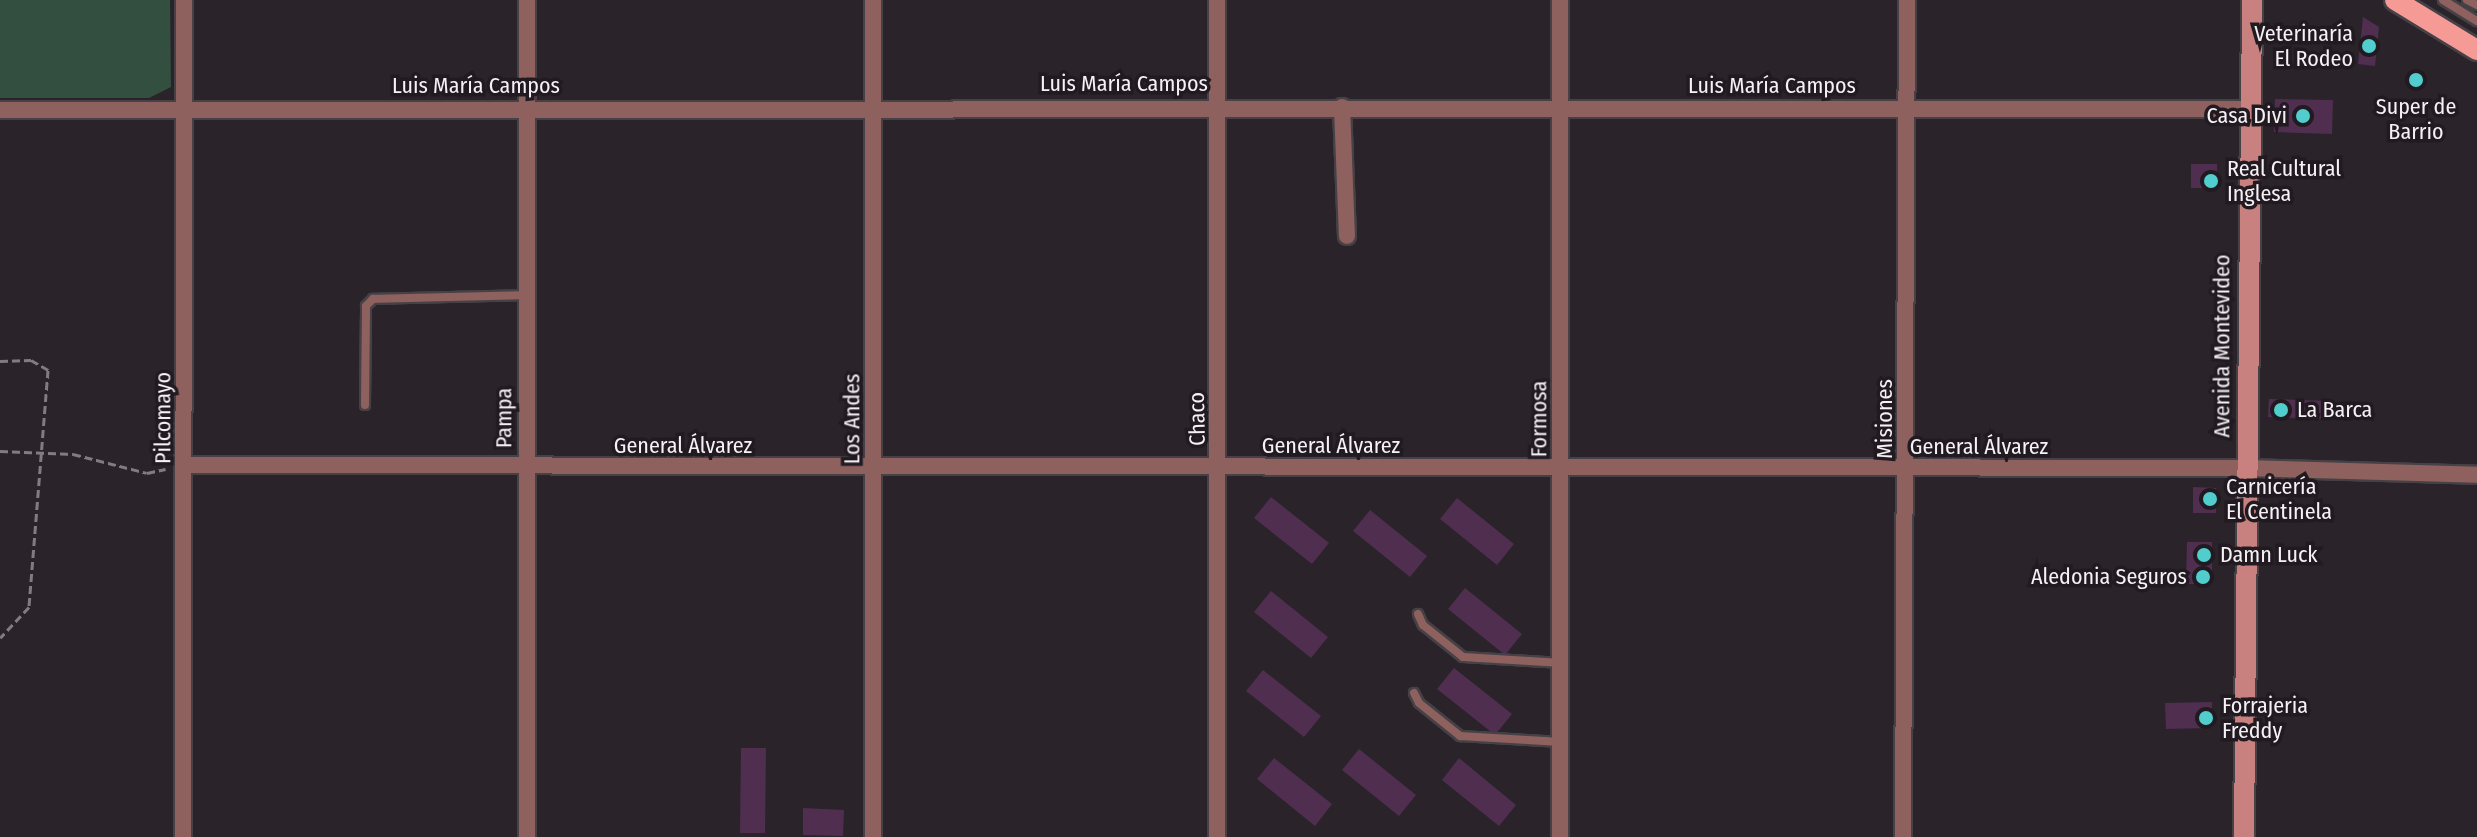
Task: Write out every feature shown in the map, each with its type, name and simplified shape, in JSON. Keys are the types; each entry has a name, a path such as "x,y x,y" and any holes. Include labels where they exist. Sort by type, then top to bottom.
{"main road":[{"path":"2395,0 2477,50"}],"street":[{"name":"Pilcomayo","path":"183,837 184,0"},
{"name":"Pampa","path":"527,0 527,837"},
{"name":"Los Andes","path":"873,0 873,837"},
{"name":"Chaco","path":"1217,0 1217,837"},
{"name":"Formosa","path":"1560,0 1563,663 1560,837"},
{"name":"Misiones","path":"1903,837 1907,0"},
{"name":"Avenida Montevideo","path":"2244,837 2248,109 2252,0"},
{"name":"Luis María Campos","path":"0,110 872,106 2248,109"},
{"path":"1342,107 1347,236"},
{"name":"General Álvarez","path":"185,465 874,470 2245,468 2477,475"}],"lane":[{"path":"2443,0 2477,21"},
{"path":"2467,0 2477,5"},
{"path":"365,405 366,306 373,299 526,295"},
{"path":"1418,614 1423,625 1463,657 1563,663"},
{"path":"1414,693 1419,703 1460,736 1561,742"}],"path":[{"path":"0,361 31,360 48,370 38,452 29,607 0,638"},
{"path":"0,451 73,454 147,473 185,465"}],"green space":[{"path":"0,0 170,0 171,87 149,98 0,98"}],"building":[{"name":"Veterinaría El Rodeo","path":"2363,17 2379,27 2375,66 2358,64"},
{"name":"Casa Divi","path":"2275,99 2333,100 2332,134 2274,132"},
{"path":"2191,164 2217,164 2217,188 2191,188"},
{"path":"2269,399 2330,401 2329,419 2268,417"},
{"path":"2193,487 2216,488 2216,513 2193,513"},
{"path":"1271,497 1329,543 1312,564 1254,518"},
{"path":"1457,498 1514,544 1497,565 1440,519"},
{"path":"1370,510 1427,556 1410,577 1353,531"},
{"path":"2187,542 2212,542 2212,584 2186,584"},
{"path":"1465,588 1522,634 1505,655 1448,609"},
{"path":"1271,591 1328,637 1311,658 1254,612"},
{"path":"1454,668 1512,714 1495,735 1437,689"},
{"path":"1263,670 1321,716 1304,737 1246,691"},
{"path":"2212,702 2212,728 2166,729 2165,703"},
{"path":"741,748 766,748 765,833 740,833"},
{"path":"1359,749 1416,795 1399,816 1342,770"},
{"path":"1274,758 1332,804 1315,826 1257,779"},
{"path":"1459,758 1516,805 1499,826 1442,780"},
{"path":"803,808 844,810 843,836 803,835"}],"place":[{"name":"Veterinaría El Rodeo","path":"2369,46"},
{"name":"Super de Barrio","path":"2416,80"},
{"name":"Casa Divi","path":"2303,116"},
{"name":"Real Cultural Inglesa","path":"2211,181"},
{"name":"La Barca","path":"2281,410"},
{"name":"Carnicería El Centinela","path":"2210,499"},
{"name":"Damn Luck","path":"2204,555"},
{"name":"Aledonia Seguros","path":"2203,577"},
{"name":"Forrajeria Freddy","path":"2206,718"}]}
